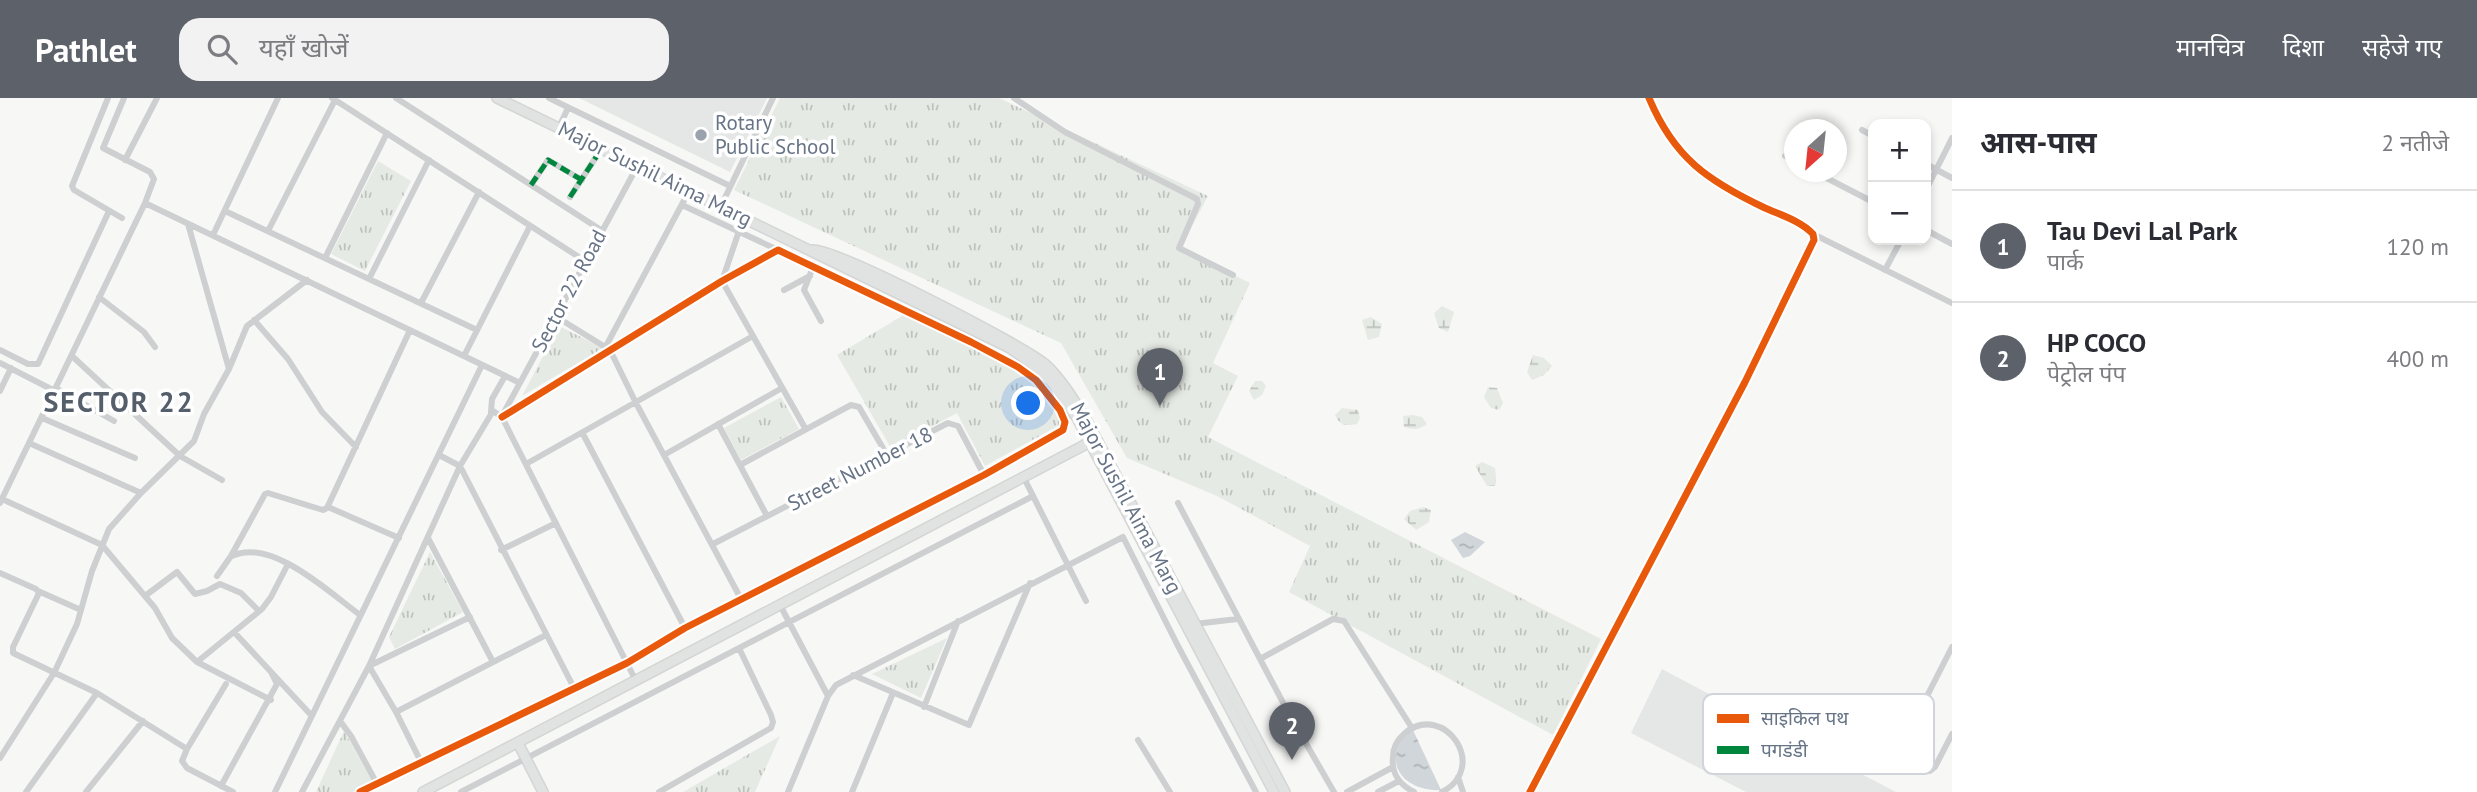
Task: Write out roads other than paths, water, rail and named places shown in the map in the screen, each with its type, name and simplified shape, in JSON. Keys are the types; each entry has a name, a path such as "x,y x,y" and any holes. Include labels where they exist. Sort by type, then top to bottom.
{"street":[{"path":"108,98 72,186 74,190 122,218"},
{"path":"124,98 103,146 105,150 155,177 145,203 1,501 102,545 155,608 172,638 197,662 271,700"},
{"path":"125,160 157,98"},
{"path":"213,235 278,98"},
{"path":"396,98 601,230"},
{"name":"Major Sushil Aima Marg","path":"498,98 638,165 720,208 812,250 823,250 881,276 1030,353 1056,375 1087,421 1093,441 1136,531 1274,792"},
{"path":"720,208 773,98"},
{"path":"1014,98 1065,132 1197,199 1198,204 1179,248 1233,275"},
{"path":"1649,98 1677,148 1699,171 1729,190 1801,225 1813,234 1952,303"},
{"path":"268,231 334,99 584,261"},
{"path":"552,99 730,186"},
{"path":"559,127 568,108"},
{"path":"1862,130 1868,133"},
{"path":"325,258 387,133"},
{"path":"1930,182 1952,138"},
{"path":"570,197 602,148"},
{"path":"369,279 429,160"},
{"path":"531,185 544,162 548,160 582,180"},
{"name":"Sector 22 Road","path":"502,417 638,165"},
{"path":"1931,167 1952,178"},
{"path":"1834,182 1868,199"},
{"path":"421,303 478,192"},
{"path":"608,348 688,193"},
{"path":"145,203 520,383"},
{"path":"360,792 627,663 685,628 984,475 1063,430 1065,417 1044,389 1027,373 971,342 682,205"},
{"path":"0,350 28,364 38,364 109,211"},
{"path":"225,211 477,330"},
{"path":"188,224 229,369"},
{"path":"464,356 530,226"},
{"path":"739,231 722,281 805,428"},
{"path":"1931,233 1952,244"},
{"path":"1530,792 1700,463 1741,390 1812,246 1813,234"},
{"path":"1885,270 1898,245"},
{"path":"502,417 608,348 778,250"},
{"path":"813,267 804,290 821,321"},
{"path":"783,290 811,275"},
{"path":"0,758 54,673 81,610 89,579 109,529 196,438 204,414 229,369 245,329 307,281"},
{"path":"99,297 144,332 155,348"},
{"path":"555,316 608,348 741,599"},
{"path":"254,320 288,359 321,412 356,447"},
{"path":"217,576 268,492 323,510 328,506 411,330"},
{"path":"526,464 753,336"},
{"path":"72,356 180,456 222,480"},
{"path":"0,363 56,389 114,421"},
{"path":"275,792 482,365"},
{"path":"0,391 11,369"},
{"path":"302,792 369,666 460,466 491,412 492,399 505,376"},
{"path":"664,455 782,388"},
{"path":"740,465 851,405 859,407 887,455"},
{"path":"491,412 502,417 636,681"},
{"path":"42,418 135,458"},
{"name":"Street Number 18","path":"713,544 952,423 958,426 984,475"},
{"path":"718,424 767,516"},
{"path":"583,434 685,628"},
{"path":"423,792 1093,441"},
{"name":"Major Sushil Aima Marg","path":"1093,441 1284,792"},
{"path":"29,443 141,493"},
{"path":"439,454 460,466 574,688"},
{"path":"1024,478 1086,601"},
{"path":"461,792 470,790 1033,496"},
{"path":"1178,503 1312,757 1334,792"},
{"path":"328,506 399,538"},
{"path":"501,550 556,523"},
{"path":"788,792 828,696 836,685 1030,583 1136,531"},
{"path":"428,537 493,662"},
{"path":"1122,537 1256,792"},
{"path":"231,556 240,552 251,552 288,564 360,615"},
{"path":"197,662 259,611 271,597 288,564"},
{"path":"145,596 177,572 195,594 220,584 241,593 259,611"},
{"path":"0,573 81,610"},
{"path":"853,675 967,725 971,724 1030,583"},
{"path":"38,591 12,651 97,693 187,749"},
{"path":"780,605 828,696"},
{"path":"369,666 470,617"},
{"path":"1194,624 1238,619"},
{"path":"1260,659 1333,619 1344,621 1412,729"},
{"path":"924,707 958,620"},
{"path":"234,632 312,715"},
{"path":"396,712 546,635"},
{"path":"659,792 771,728 771,715 739,648"},
{"path":"1929,694 1951,651"},
{"path":"369,666 421,762"},
{"path":"221,786 271,700 277,684 271,672"},
{"path":"226,684 182,758 183,764 233,792"},
{"path":"26,792 97,693"},
{"path":"852,792 893,693"},
{"path":"86,792 143,721"},
{"path":"340,721 377,784"},
{"path":"1414,792 1399,781 1393,767 1396,744 1412,729 1434,725 1453,736 1460,745 1462,756 1458,777 1444,792"},
{"path":"1934,768 1952,734"},
{"path":"1138,740 1170,792"},
{"path":"518,743 543,792"},
{"path":"1347,792 1393,767"},
{"path":"1458,777 1463,792"},
{"path":"1378,792 1399,781"}],"water":[{"path":"1465,532 1485,542 1470,556 1463,558 1451,540"},
{"path":"1413,730 1441,790 1430,790 1411,783 1398,770 1397,752 1402,740"}],"place":[{"name":"Rotary Public School","path":"701,135"},
{"name":"Tau Devi Lal Park","path":"1160,406"},
{"name":"HP COCO","path":"1292,760"}],"district":[{"name":"SECTOR 22","path":"119,402"}]}
